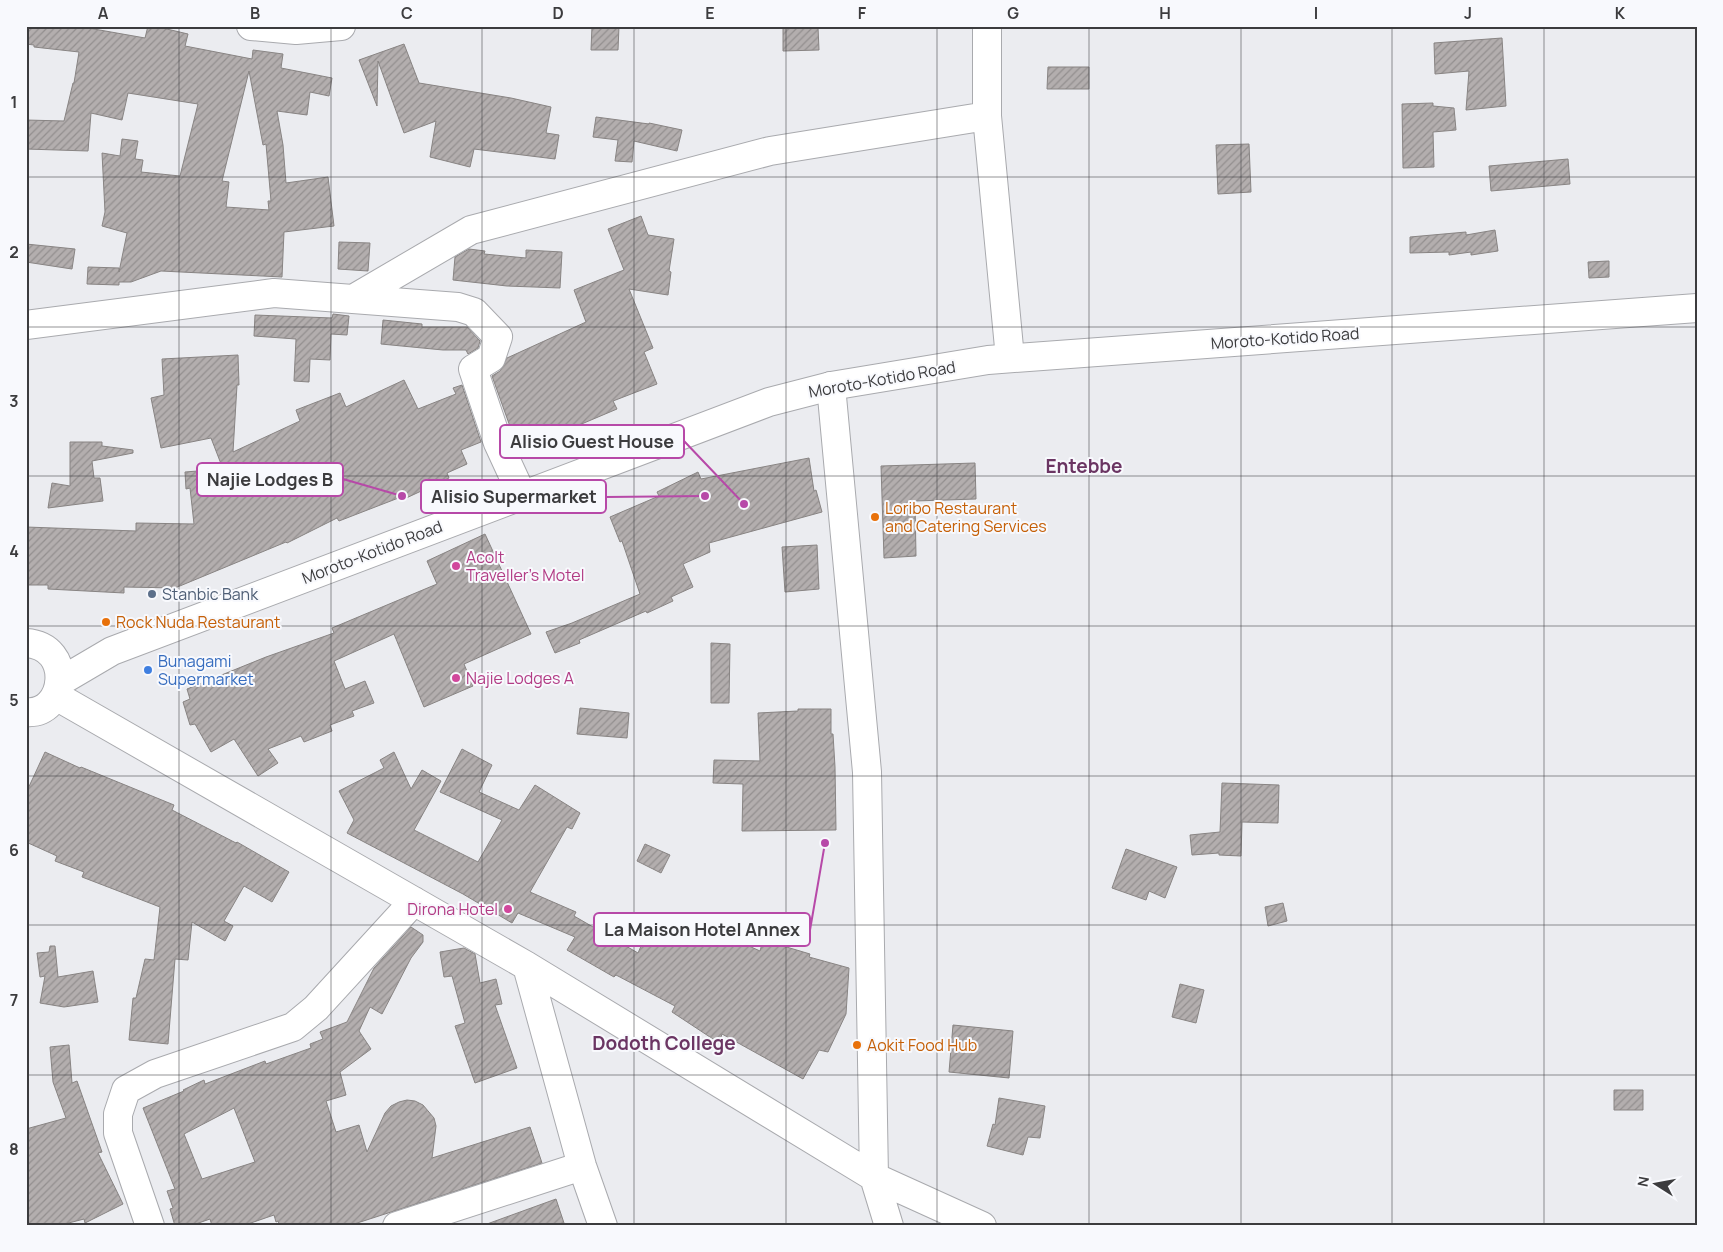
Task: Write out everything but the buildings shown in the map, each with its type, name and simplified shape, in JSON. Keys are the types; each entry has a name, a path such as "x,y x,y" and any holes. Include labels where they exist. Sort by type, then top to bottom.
{"street":[{"path":"251,26 296,30 341,26"},
{"path":"987,26 987,116 1010,358"},
{"path":"353,299 471,230 770,151 987,116"},
{"path":"26,325 274,293 458,307 474,312 498,337 491,358 473,369 498,444 522,495"},
{"name":"Moroto-Kotido Road","path":"26,712 30,713 45,707 58,688 112,651 769,402 831,386 1010,358 1697,308"},
{"path":"831,386 867,772 874,1177 889,1226"},
{"path":"38,648 58,665 58,688 414,901 527,966 874,1177 982,1226"},
{"name":"Moroto-Kotido Road","path":"38,648 112,651"},
{"path":"150,1226 118,1133 118,1114 126,1090 156,1074 293,1027 316,1008 414,901"},
{"path":"527,966 582,1166 603,1226"},
{"path":"397,1226 582,1166"}],"place":[{"name":"Najie Lodges B","path":"402,496"},
{"name":"Alisio Supermarket","path":"705,496"},
{"name":"Alisio Guest House","path":"744,504"},
{"name":"Loribo Restaurant and Catering Services","path":"875,517"},
{"name":"Acolt Traveller's Motel","path":"456,566"},
{"name":"Stanbic Bank","path":"152,594"},
{"name":"Rock Nuda Restaurant","path":"106,622"},
{"name":"Bunagami Supermarket","path":"148,670"},
{"name":"Najie Lodges A","path":"456,678"},
{"name":"La Maison Hotel Annex","path":"825,843"},
{"name":"Dirona Hotel","path":"508,909"},
{"name":"Aokit Food Hub","path":"857,1045"}],"district":[{"name":"Entebbe","path":"1084,466"},
{"name":"Dodoth College","path":"664,1043"}]}
